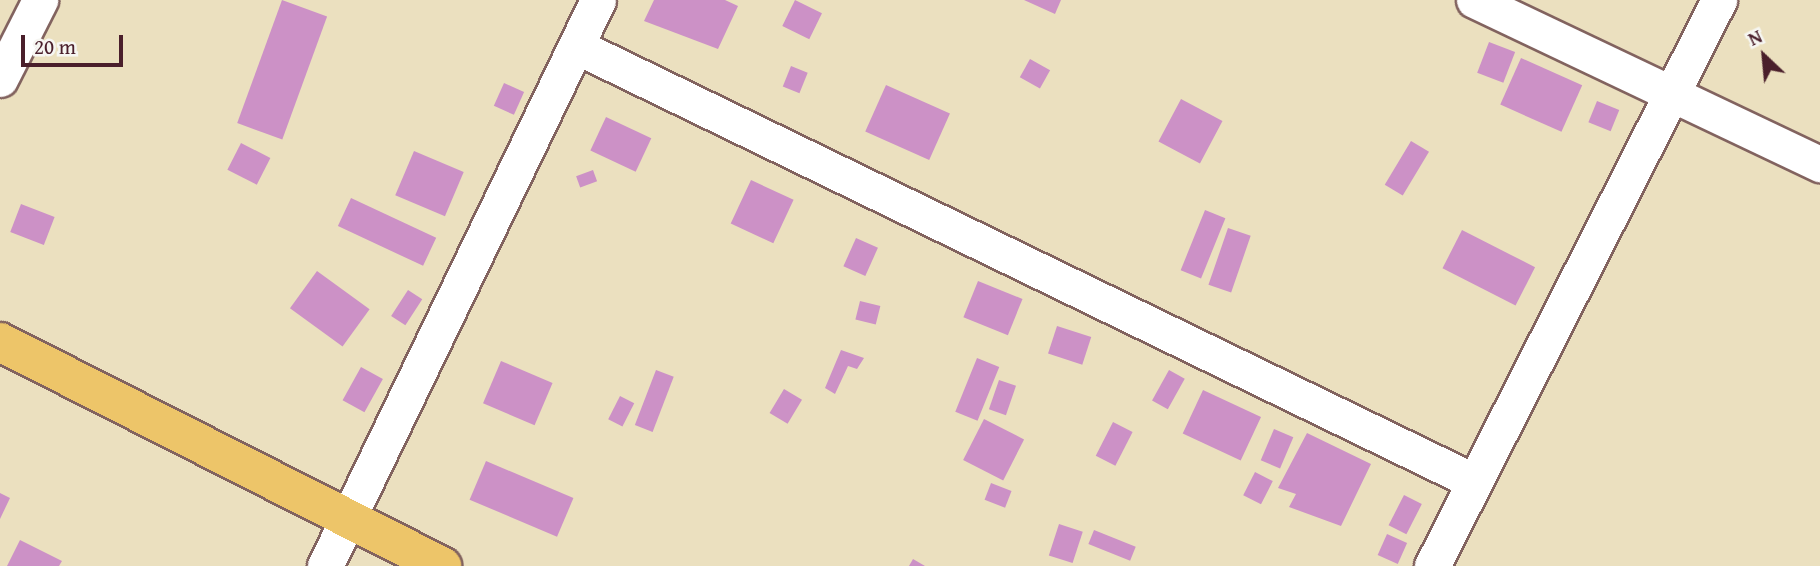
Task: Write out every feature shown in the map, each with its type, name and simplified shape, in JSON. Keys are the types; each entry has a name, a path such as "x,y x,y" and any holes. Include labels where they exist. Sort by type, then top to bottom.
{"main road":[{"path":"0,342 442,566"}],"street":[{"path":"0,79 40,0"},
{"path":"325,566 598,0"},
{"path":"1474,0 1820,164"},
{"path":"1432,566 1674,97 1719,0"},
{"path":"576,46 1474,481"}],"building":[{"path":"282,0 327,16 282,140 237,123"},
{"path":"654,0 725,0 738,6 718,49 644,21"},
{"path":"795,0 822,13 809,39 782,26"},
{"path":"1024,0 1061,0 1055,14"},
{"path":"1489,42 1515,52 1503,83 1477,73"},
{"path":"1521,58 1582,85 1561,132 1500,105"},
{"path":"1030,59 1050,70 1040,89 1020,77"},
{"path":"791,66 808,73 799,93 783,86"},
{"path":"504,83 524,92 514,115 494,106"},
{"path":"886,85 950,113 929,160 865,132"},
{"path":"1181,99 1222,121 1200,163 1158,141"},
{"path":"1597,101 1619,110 1611,131 1588,122"},
{"path":"606,117 651,138 636,172 590,151"},
{"path":"1411,141 1429,152 1403,196 1385,185"},
{"path":"241,143 270,158 257,185 227,170"},
{"path":"414,151 464,172 445,216 395,195"},
{"path":"593,170 597,181 580,187 576,176"},
{"path":"751,180 794,200 773,243 731,224"},
{"path":"351,198 436,238 423,266 338,226"},
{"path":"21,204 55,217 44,245 10,232"},
{"path":"1205,210 1225,218 1201,279 1181,270"},
{"path":"1228,228 1251,236 1231,293 1208,285"},
{"path":"1462,230 1535,267 1516,306 1442,268"},
{"path":"856,238 878,248 865,276 843,266"},
{"path":"317,271 370,309 343,346 290,308"},
{"path":"978,281 1023,299 1008,335 963,317"},
{"path":"408,290 422,299 405,325 391,316"},
{"path":"860,301 880,306 876,325 855,319"},
{"path":"1057,326 1091,337 1082,365 1048,354"},
{"path":"841,350 864,358 857,369 848,366 835,394 825,388"},
{"path":"977,358 999,367 978,421 955,412"},
{"path":"501,361 553,383 535,425 483,403"},
{"path":"361,367 383,379 364,412 343,400"},
{"path":"656,370 674,377 653,432 635,425"},
{"path":"1169,370 1185,379 1168,409 1152,401"},
{"path":"999,380 1016,386 1006,415 989,409"},
{"path":"784,389 802,400 788,424 770,413"},
{"path":"1203,390 1261,417 1241,461 1183,434"},
{"path":"620,396 634,403 622,426 608,419"},
{"path":"984,419 1024,439 1003,480 963,460"},
{"path":"1113,422 1133,432 1115,466 1096,456"},
{"path":"1274,429 1293,437 1280,469 1261,460"},
{"path":"1307,433 1371,464 1341,526 1289,507 1296,494 1278,488"},
{"path":"486,461 573,498 557,537 470,500"},
{"path":"1255,472 1273,481 1261,504 1243,495"},
{"path":"991,483 1012,491 1005,508 985,500"},
{"path":"0,493 10,498 0,519"},
{"path":"1404,495 1422,504 1406,534 1389,525"},
{"path":"1059,524 1083,532 1073,563 1049,555"},
{"path":"1094,530 1136,547 1130,561 1088,544"},
{"path":"1387,534 1407,543 1398,564 1378,555"},
{"path":"20,540 62,561 59,566 7,566"},
{"path":"913,559 925,566 909,566"}]}
